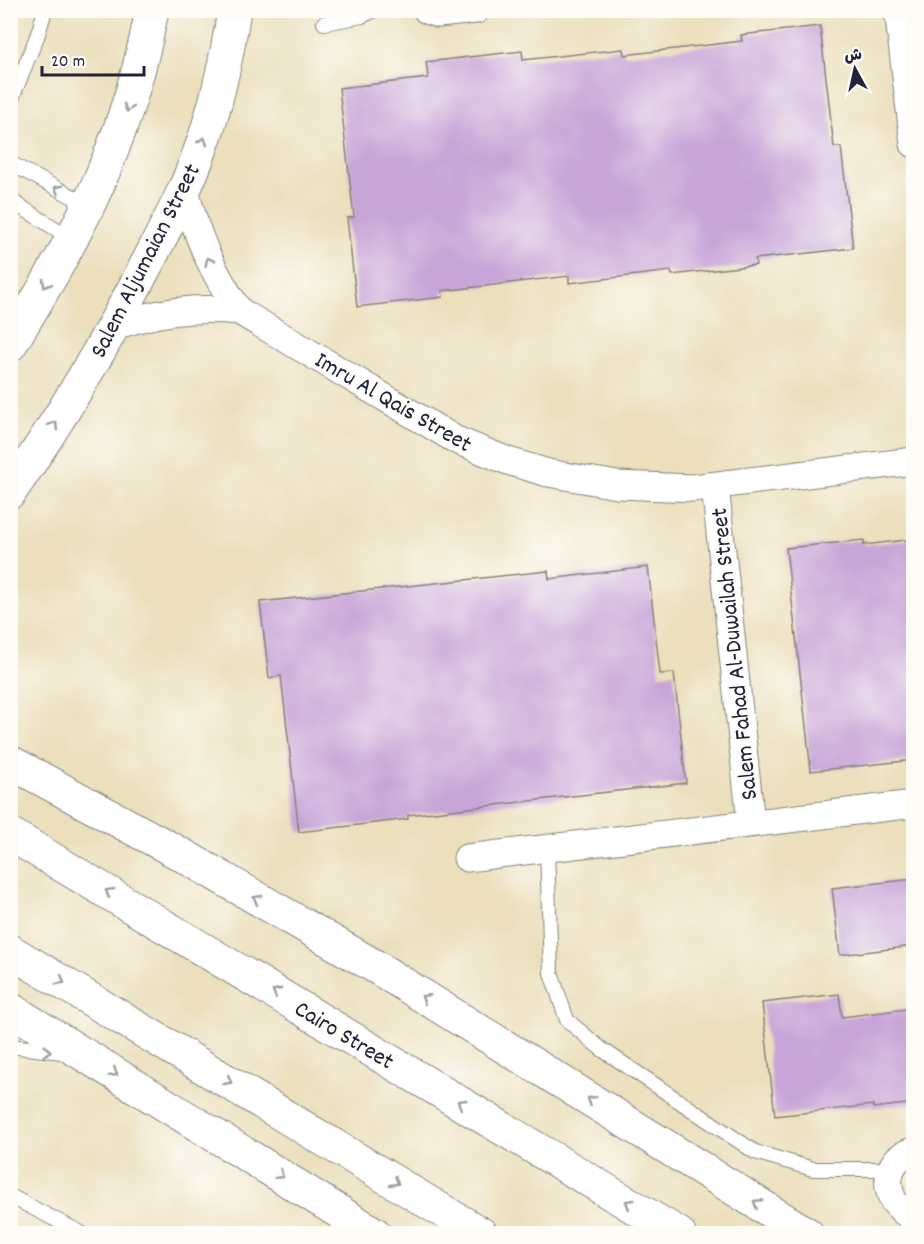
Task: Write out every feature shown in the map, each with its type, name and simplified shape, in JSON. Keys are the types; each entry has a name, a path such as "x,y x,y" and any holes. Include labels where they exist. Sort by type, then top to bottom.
{"main road":[{"path":"10,345 72,239 104,173 127,112 140,68 152,10"},
{"name":"Salem Aljumaian Street","path":"10,492 23,459 115,326 185,189 214,106 225,63 230,14"},
{"path":"10,762 184,856 376,967 807,1233"},
{"name":"Cairo Street","path":"10,834 679,1233"},
{"path":"10,951 481,1233"},
{"path":"10,1010 375,1233"}],"street":[{"path":"428,10 438,14 451,14 476,10"},
{"path":"898,10 914,144"},
{"name":"Imru Al Qais Street","path":"185,189 193,222 205,253 220,283 239,311 456,440 508,461 548,473 617,485 658,488 715,486 914,461"},
{"name":"Imru Al Qais Street","path":"115,326 145,316 176,310 208,308 239,311"},
{"name":"Salem Fahad Al-Duwailah Street","path":"715,486 751,823"},
{"name":"Salem Fahad Al-Duwailah Street","path":"467,858 914,804"},
{"path":"914,1151 902,1154 890,1169 889,1187 894,1202 914,1220"}],"lane":[{"path":"10,104 38,34 45,10"},
{"path":"324,23 362,16 375,10"},
{"path":"10,163 88,205"},
{"path":"10,200 72,239"},
{"path":"547,848 551,972 567,1020 600,1048 755,1152 813,1169 890,1169"},
{"path":"10,1046 84,1054"},
{"path":"10,1196 82,1233"}],"building":[{"path":"820,26 834,147 841,147 853,248 755,259 756,265 672,275 671,271 569,283 569,276 442,291 443,297 357,307 347,218 354,217 339,88 428,78 426,62 522,51 523,60 623,49 624,55 742,41 741,35"},
{"path":"914,539 914,760 811,771 786,548 864,540 864,545"},
{"path":"648,567 660,674 674,673 686,783 408,815 408,819 299,832 281,676 269,678 260,602 548,571 549,579"},
{"path":"914,879 914,946 840,955 832,888"},
{"path":"839,994 842,1017 914,1008 914,1103 873,1108 873,1105 775,1116 762,1003"}]}
